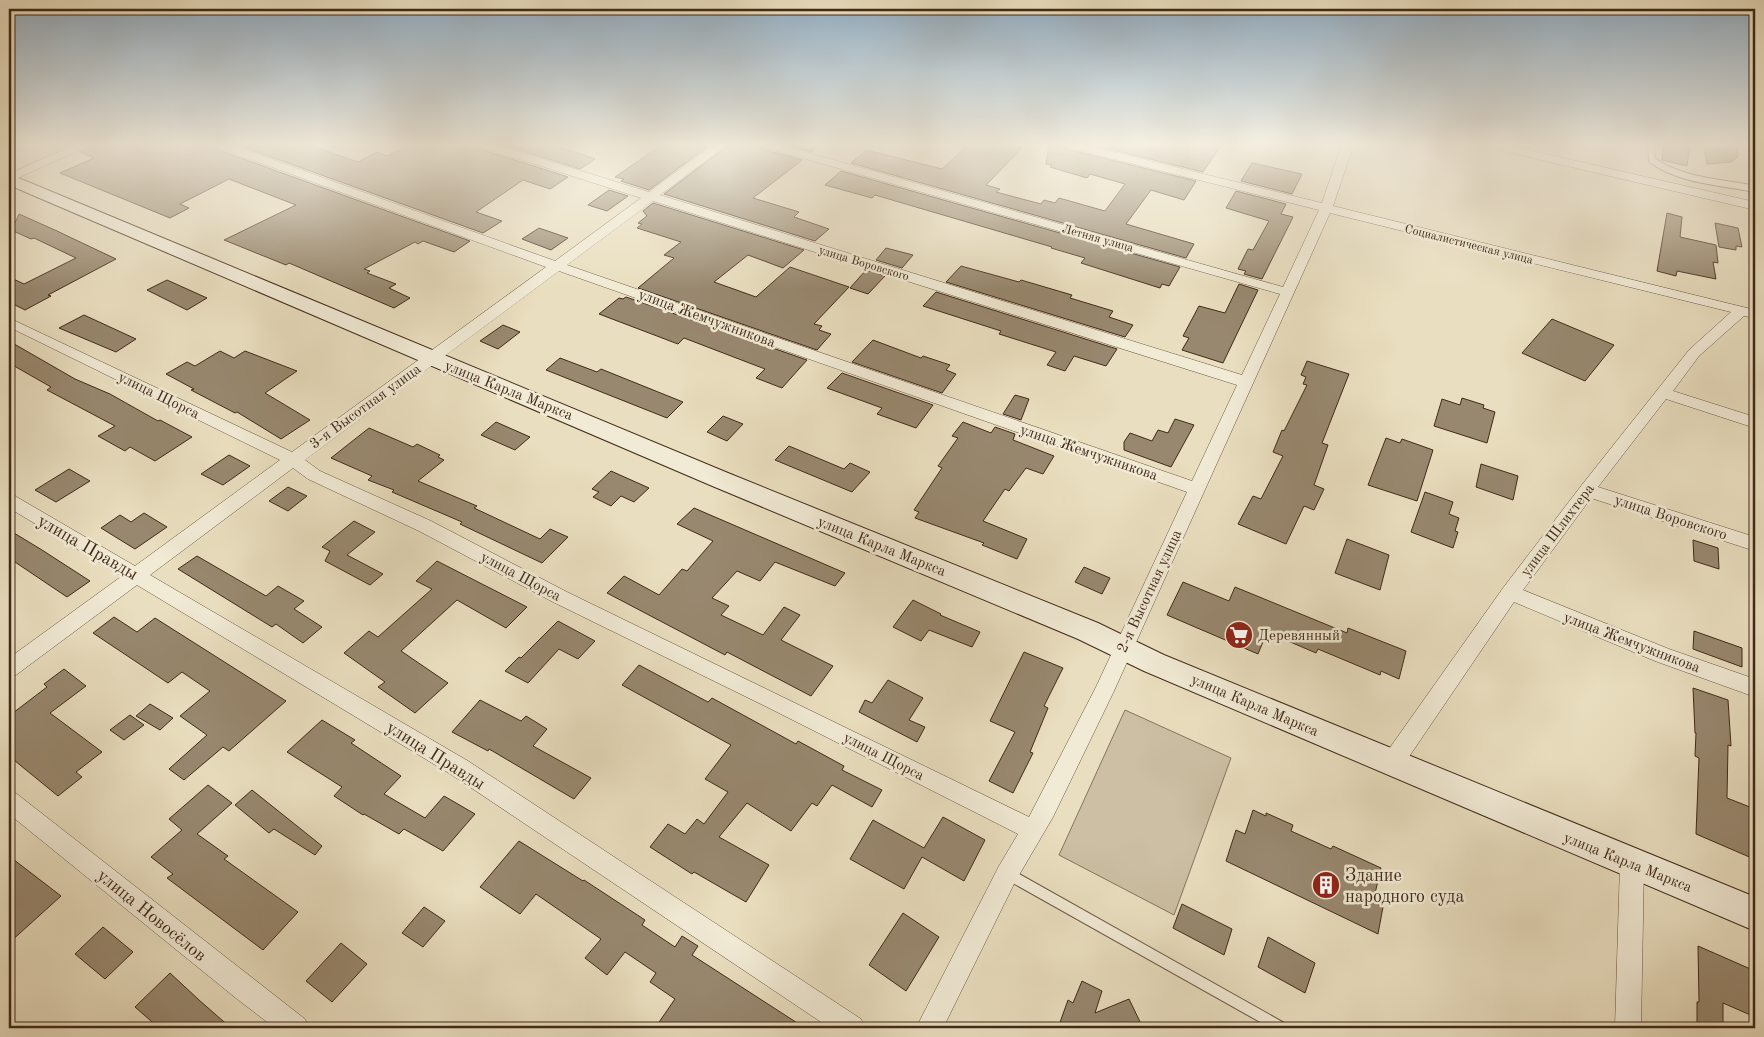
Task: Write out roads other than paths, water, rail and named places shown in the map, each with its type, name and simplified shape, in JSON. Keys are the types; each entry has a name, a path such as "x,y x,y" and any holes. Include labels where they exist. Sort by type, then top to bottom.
{"main road":[{"name":"улица Карла Маркса","path":"41,192 719,479 935,567 1392,763 1755,914"}],"street":[{"name":"улица Жемчужникова","path":"354,192 1196,489"},
{"name":"улица Воровского","path":"638,192 1246,382"},
{"name":"3-я Высотная улица","path":"9,668 655,192"},
{"name":"Летняя улица","path":"935,192 1287,292"},
{"name":"Социалистическая улица","path":"1260,192 1748,313"},
{"name":"2-я Высотная улица","path":"929,1028 1007,874 1034,831 1100,699 1326,209 1332,192"},
{"path":"1696,192 1755,206"},
{"name":"улица Шлихтера","path":"1392,763 1422,716 1510,593 1662,393 1694,353 1748,313"},
{"name":"улица Щорса","path":"9,322 292,459 314,475 425,526 560,597 1034,831"},
{"path":"1662,393 1755,423"},
{"name":"улица Воровского","path":"1587,490 1755,544"},
{"name":"улица Правды","path":"9,500 460,768 852,1028"},
{"name":"улица Жемчужникова","path":"1510,593 1662,655 1755,688"},
{"name":"улица Новосёлов","path":"9,801 296,1028"},
{"path":"1628,1028 1633,900 1632,864"}],"lane":[{"path":"1007,874 1282,1028"}],"place":[{"name":"Деревянный","path":"1239,635"},
{"name":"Здание народного суда","path":"1326,885"}]}
